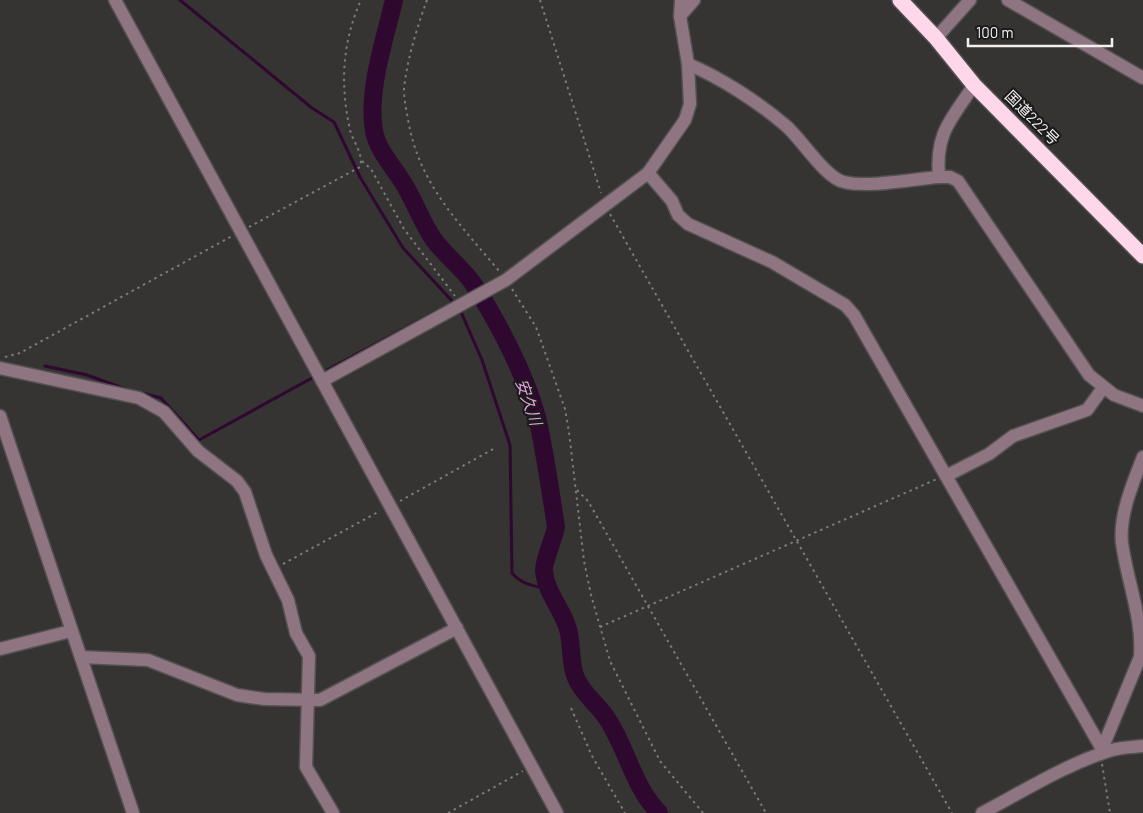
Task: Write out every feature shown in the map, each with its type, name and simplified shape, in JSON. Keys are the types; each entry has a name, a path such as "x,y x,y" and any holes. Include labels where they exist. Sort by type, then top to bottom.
{"highway":[{"name":"国道222号","path":"900,0 936,38 974,85 1143,256"}],"street":[{"path":"115,0 557,813"},
{"path":"322,381 506,280 536,260 605,205 648,174 685,120 690,104 688,64 680,16 681,0"},
{"path":"680,16 694,0"},
{"path":"936,38 970,0"},
{"path":"1008,0 1143,78"},
{"path":"688,64 711,74 782,122 798,136 835,178 844,182 862,184 939,177 950,177 958,181 1089,375 1103,388 1143,406"},
{"path":"939,177 937,156 941,136 974,85"},
{"path":"648,174 672,201 678,215 688,224 772,262 845,305 854,315 1101,752"},
{"path":"0,368 139,398 164,412 198,451 237,481 245,492 272,569 288,600 296,633 309,656 306,767 333,813"},
{"path":"946,476 988,454 1013,436 1087,410 1103,388"},
{"path":"0,416 133,813"},
{"path":"1101,752 1142,657 1139,622 1122,541 1131,486 1143,457"},
{"path":"80,657 148,660 250,698 309,698 320,700 457,628"},
{"path":"0,649 71,631"},
{"path":"982,813 1101,752 1143,746"}],"path":[{"path":"361,0 352,19 343,71 351,132 362,161 371,169 404,230 462,304"},
{"path":"427,0 408,67 404,90 410,135 435,193 506,280 536,327 556,380 569,432 584,561 600,627 618,679 660,760 703,813"},
{"path":"540,0 605,205 952,813"},
{"path":"0,359 20,353 351,172 360,167 362,161"},
{"path":"272,569 495,448"},
{"path":"600,627 946,476"},
{"path":"576,489 588,501 766,813"},
{"path":"571,708 592,756 624,813"},
{"path":"1101,752 1110,813"},
{"path":"448,813 532,767"}],"waterway":[{"path":"180,0 312,108 334,122 360,177 403,248 453,302 451,303"},
{"name":"安久川","path":"394,0 375,82 372,115 376,139 401,179 434,240 468,277 482,298 502,333 528,390 539,426 556,527 545,562 544,571 547,586 567,626 576,678 583,690 608,720 643,791 659,813"},
{"path":"327,370 437,311"},
{"path":"461,312 482,360 510,445 512,573 524,582 547,589"},
{"path":"45,366 87,375 131,391"},
{"path":"142,393 161,398 199,440 312,378"}]}
